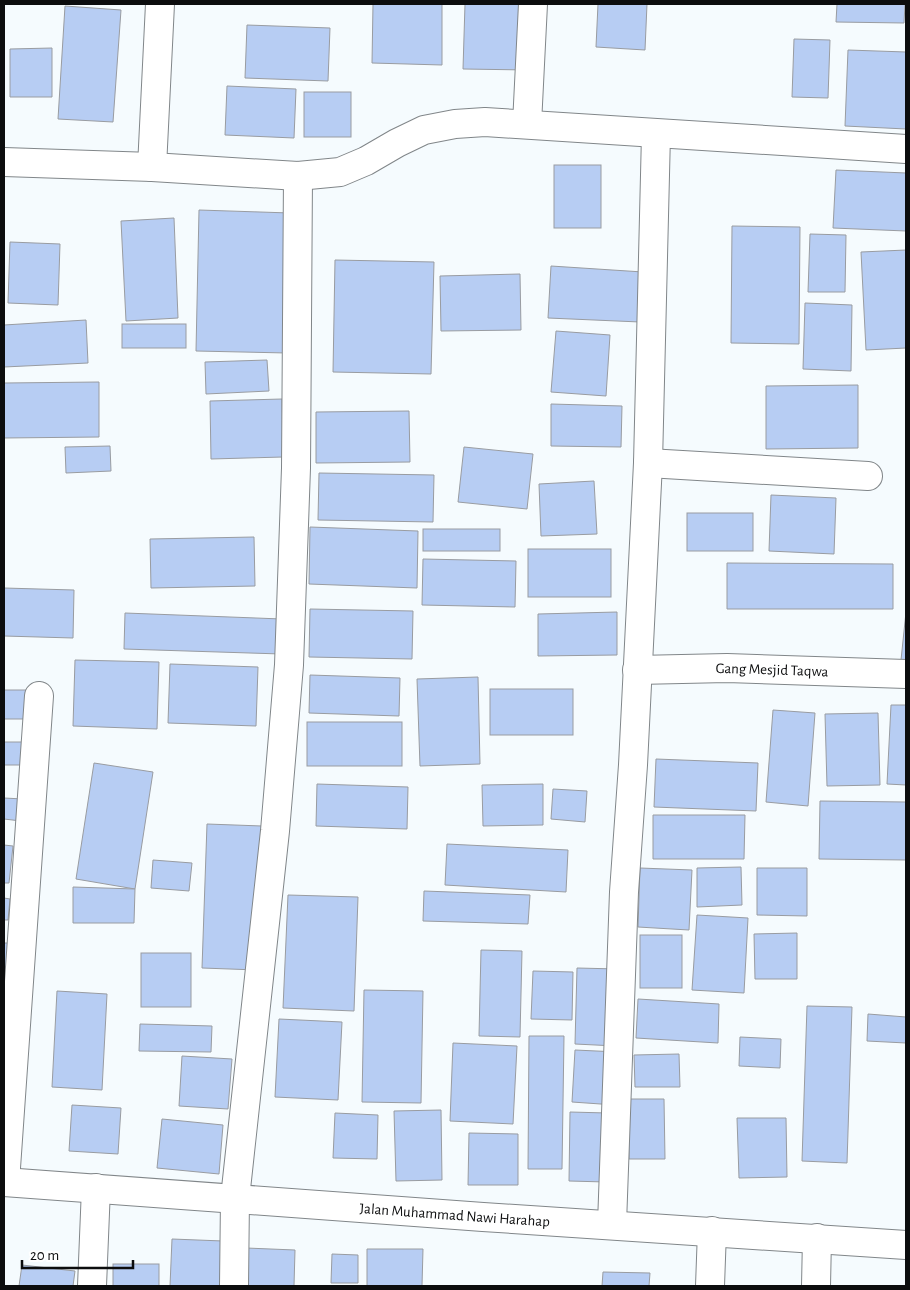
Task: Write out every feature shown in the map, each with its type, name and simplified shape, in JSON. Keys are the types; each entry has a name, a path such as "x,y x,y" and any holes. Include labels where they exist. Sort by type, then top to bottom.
{"street":[{"path":"152,167 160,4"},
{"path":"527,124 533,4"},
{"path":"4,162 152,167 298,176 340,172 366,161 424,130 455,124 485,122 906,149"},
{"path":"612,1224 624,892 634,765 648,463 656,134"},
{"path":"234,1286 235,1198 274,841 289,665 296,468 298,176"},
{"path":"648,463 868,476"},
{"name":"Gang Mesjid Taqwa","path":"637,670 728,668 906,674"},
{"path":"4,1182 39,696"},
{"name":"Jalan Muhammad Nawi Harahap","path":"4,1182 483,1217 612,1224 906,1245"},
{"path":"92,1286 96,1188"},
{"path":"710,1286 712,1231"},
{"path":"816,1286 817,1238"}],"building":[{"path":"373,4 442,4 442,65 372,63"},
{"path":"465,4 529,4 528,70 463,69"},
{"path":"598,4 647,4 645,50 596,47"},
{"path":"837,4 905,4 904,23 836,22"},
{"path":"65,6 121,10 113,122 58,119"},
{"path":"247,25 330,28 328,81 245,78"},
{"path":"794,39 830,40 828,98 792,97"},
{"path":"52,48 52,97 10,97 10,49"},
{"path":"848,50 906,52 906,129 845,126"},
{"path":"227,86 296,89 294,138 225,135"},
{"path":"304,92 351,92 351,137 304,137"},
{"path":"554,165 601,165 601,228 554,228"},
{"path":"836,170 906,173 906,231 833,228"},
{"path":"199,210 290,213 287,353 196,351"},
{"path":"174,218 178,318 126,321 121,221"},
{"path":"732,226 800,227 799,344 731,343"},
{"path":"810,234 846,235 845,292 808,292"},
{"path":"10,242 60,244 58,305 8,303"},
{"path":"906,250 906,348 866,350 861,252"},
{"path":"335,260 434,262 431,374 333,372"},
{"path":"551,266 643,272 640,322 548,318"},
{"path":"520,274 521,330 441,331 440,276"},
{"path":"805,303 852,305 851,371 803,369"},
{"path":"86,320 88,363 4,367 4,325"},
{"path":"122,324 186,324 186,348 122,348"},
{"path":"556,331 610,335 606,396 551,392"},
{"path":"267,360 269,391 206,394 205,362"},
{"path":"99,382 99,437 4,438 4,383"},
{"path":"858,385 858,448 766,449 766,386"},
{"path":"282,399 283,457 211,459 210,401"},
{"path":"551,404 622,406 621,447 551,446"},
{"path":"409,411 410,462 316,463 316,412"},
{"path":"110,446 111,471 66,473 65,447"},
{"path":"464,447 533,454 527,509 458,502"},
{"path":"319,473 434,475 433,522 318,520"},
{"path":"594,481 597,534 541,536 539,484"},
{"path":"771,495 836,498 834,554 769,551"},
{"path":"687,513 753,513 753,551 687,551"},
{"path":"310,527 418,531 417,588 309,584"},
{"path":"423,529 500,529 500,551 423,551"},
{"path":"254,537 255,586 151,588 150,539"},
{"path":"528,549 611,549 611,597 528,597"},
{"path":"423,559 516,561 515,607 422,605"},
{"path":"727,563 893,564 893,609 727,609"},
{"path":"4,588 74,590 73,638 4,636"},
{"path":"310,609 413,611 412,659 309,657"},
{"path":"617,612 617,655 538,656 538,614"},
{"path":"906,612 906,661 901,660"},
{"path":"125,613 282,619 281,654 124,649"},
{"path":"75,660 159,662 157,729 73,726"},
{"path":"170,664 258,667 256,726 168,723"},
{"path":"310,675 400,678 399,716 309,713"},
{"path":"478,677 480,764 420,766 417,679"},
{"path":"490,689 573,689 573,735 490,735"},
{"path":"4,690 32,690 32,719 4,719"},
{"path":"891,705 906,705 906,785 887,784"},
{"path":"773,710 815,713 808,806 766,802"},
{"path":"878,713 880,785 827,786 825,714"},
{"path":"307,722 402,722 402,766 307,766"},
{"path":"4,742 23,742 24,765 4,765"},
{"path":"656,759 758,763 756,811 654,807"},
{"path":"94,763 153,772 135,889 76,879"},
{"path":"317,784 408,787 407,829 316,826"},
{"path":"543,784 543,825 483,826 482,785"},
{"path":"553,789 587,791 585,822 551,819"},
{"path":"4,798 23,799 21,821 4,819"},
{"path":"820,801 906,802 906,860 819,859"},
{"path":"653,815 745,815 744,859 653,859"},
{"path":"207,824 262,826 257,970 202,968"},
{"path":"447,844 568,850 566,892 445,885"},
{"path":"4,845 13,846 9,883 4,883"},
{"path":"153,860 192,863 189,891 151,888"},
{"path":"741,867 742,905 697,907 697,868"},
{"path":"640,868 692,870 689,930 638,927"},
{"path":"757,868 807,868 807,916 757,915"},
{"path":"73,887 135,889 134,923 73,923"},
{"path":"424,891 530,895 528,924 423,921"},
{"path":"288,895 358,897 354,1011 283,1008"},
{"path":"4,898 10,899 8,920 4,920"},
{"path":"697,915 748,918 744,993 692,990"},
{"path":"797,933 797,979 755,979 754,934"},
{"path":"640,935 682,935 682,988 640,988"},
{"path":"4,943 13,943 11,970 4,970"},
{"path":"481,950 522,951 520,1037 479,1036"},
{"path":"141,953 191,953 191,1007 141,1007"},
{"path":"577,968 618,969 616,1046 575,1044"},
{"path":"533,971 573,972 572,1020 531,1019"},
{"path":"364,990 423,991 421,1103 362,1102"},
{"path":"57,991 107,994 102,1090 52,1087"},
{"path":"638,999 719,1004 718,1043 636,1038"},
{"path":"807,1006 852,1007 847,1163 802,1161"},
{"path":"868,1014 906,1017 906,1043 867,1041"},
{"path":"279,1019 342,1022 338,1100 275,1097"},
{"path":"140,1024 212,1026 211,1052 139,1051"},
{"path":"529,1036 564,1036 562,1169 528,1169"},
{"path":"740,1037 781,1039 780,1068 739,1066"},
{"path":"453,1043 517,1046 513,1124 450,1121"},
{"path":"575,1050 618,1052 615,1105 572,1102"},
{"path":"679,1054 680,1087 635,1087 634,1055"},
{"path":"182,1056 232,1059 228,1109 179,1106"},
{"path":"628,1099 664,1099 665,1159 629,1159"},
{"path":"72,1105 121,1108 118,1154 69,1151"},
{"path":"441,1110 442,1180 396,1181 394,1111"},
{"path":"570,1112 607,1113 606,1182 569,1181"},
{"path":"335,1113 378,1115 377,1159 333,1158"},
{"path":"737,1118 786,1118 787,1177 739,1178"},
{"path":"162,1119 223,1125 219,1174 157,1168"},
{"path":"469,1133 518,1134 518,1185 468,1185"},
{"path":"172,1239 223,1241 221,1286 170,1286"},
{"path":"246,1248 295,1250 294,1286 244,1286"},
{"path":"367,1249 423,1249 422,1286 367,1286"},
{"path":"332,1254 358,1255 358,1283 331,1283"},
{"path":"113,1264 159,1264 159,1286 113,1286"},
{"path":"22,1265 75,1271 73,1286 19,1286"},
{"path":"603,1272 650,1273 649,1286 602,1286"}]}
